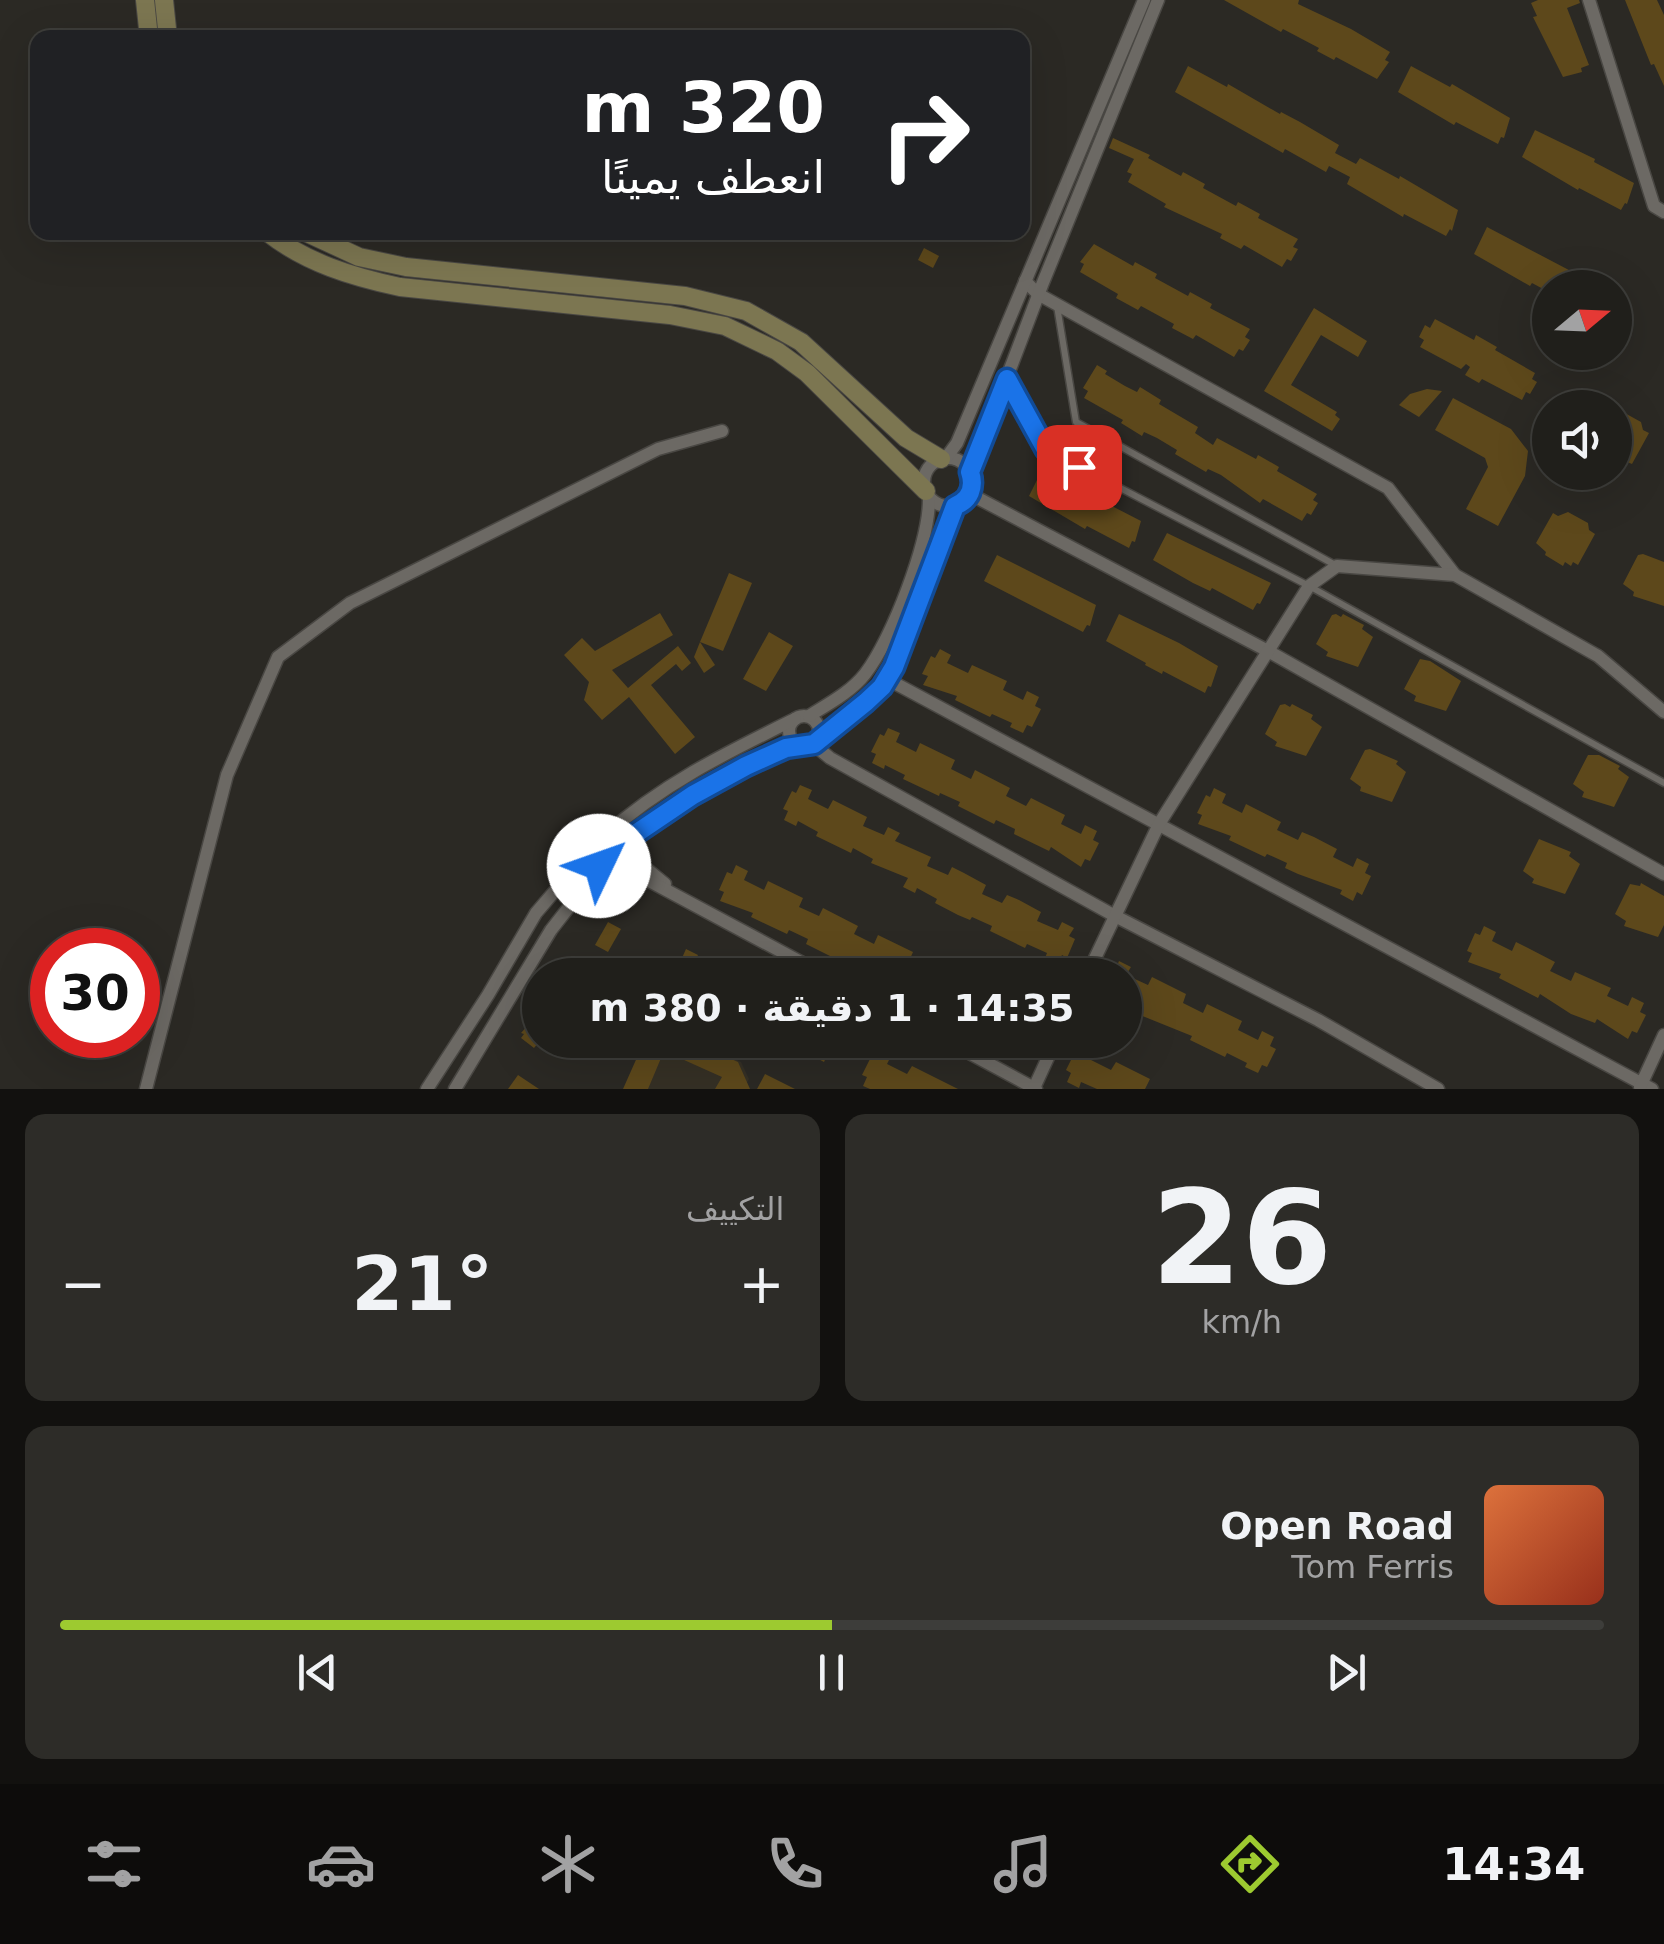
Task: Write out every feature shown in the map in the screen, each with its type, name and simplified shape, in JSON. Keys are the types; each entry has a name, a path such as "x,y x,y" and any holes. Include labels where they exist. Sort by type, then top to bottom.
{"main road":[{"path":"146,0 148,30"},
{"path":"164,0 167,30"},
{"path":"280,240 314,262 356,278 400,287 670,315 725,326 760,341 807,373 928,494"},
{"path":"323,240 358,256 406,267 685,296 746,311 801,342 906,438 944,458"}],"street":[{"path":"1144,0 957,443 925,475 928,494 923,542 875,658 859,680 790,727 790,736 810,742 830,758 1116,916 1318,1020 1438,1089"},
{"path":"455,1089 550,930 608,860 616,857 620,846 718,780 768,756 810,742 859,710 887,679 955,506 970,494 970,472 1158,0"},
{"path":"1588,0 1654,206 1664,212"},
{"path":"1650,193 1664,181"},
{"path":"1025,281 1038,294 1388,488 1455,575 1598,656 1664,712"},
{"path":"146,1089 227,775 278,657 350,604 658,448 722,430"},
{"path":"944,458 960,460 970,472"},
{"path":"928,494 937,504 955,506"},
{"path":"970,494 1268,651 1664,874"},
{"path":"1095,958 1159,824 1308,586 1337,566 1455,575"},
{"path":"887,679 1644,1087 1664,1035"},
{"path":"428,1089 536,912 600,840 644,802 696,767 802,718 818,725 810,742"},
{"path":"600,840 612,836 682,898"},
{"path":"600,840 596,854 793,958"},
{"path":"979,1058 1035,1088 1048,1058"}],"lane":[{"path":"1056,304 1076,422 1337,566"},
{"path":"1007,379 1046,450 1308,586 1664,783"}],"shaded area":[{"path":"640,1058 732,1058 741,1062 749,1079 743,1089 624,1089"}],"building":[{"path":"1224,0 1299,0 1298,4 1390,52 1385,60 1389,62 1377,79"},
{"path":"1579,0 1580,3 1567,8 1589,65 1581,68 1582,72 1563,77 1533,17 1537,16 1531,3"},
{"path":"1625,0 1657,0 1664,15 1664,86 1654,64 1651,65"},
{"path":"1188,66 1339,145 1335,153 1356,164 1360,158 1399,179 1400,176 1458,210 1452,231 1446,236 1404,214 1403,217 1347,184 1350,177 1329,166 1326,172 1285,149 1283,153 1175,92"},
{"path":"1411,66 1450,87 1452,84 1510,118 1504,138 1498,144 1456,122 1454,125 1398,92"},
{"path":"1535,130 1634,183 1627,204 1621,210 1522,157"},
{"path":"1113,138 1150,155 1148,158 1181,176 1183,172 1205,184 1203,188 1236,206 1238,202 1260,214 1258,218 1298,239 1293,247 1298,249 1291,261 1287,259 1282,267 1164,207 1166,204 1128,182 1132,174 1127,172 1134,159 1109,148"},
{"path":"1487,227 1569,270 1532,270 1530,286 1474,254"},
{"path":"1094,244 1133,266 1135,262 1157,274 1155,278 1188,296 1190,292 1212,304 1210,308 1250,329 1245,337 1250,340 1243,351 1239,349 1234,357 1196,335 1193,339 1172,328 1174,324 1141,306 1138,310 1116,298 1118,294 1080,272 1084,264 1080,262"},
{"path":"924,248 939,256 933,268 918,260"},
{"path":"1314,308 1367,341 1358,357 1321,335 1291,385 1337,412 1335,415 1340,419 1332,431 1264,391"},
{"path":"1435,319 1474,340 1476,335 1535,373 1532,379 1537,382 1522,400 1482,379 1479,383 1465,375 1470,367 1466,364 1461,369 1420,347 1424,340 1419,337 1425,325 1430,328"},
{"path":"1097,365 1125,386 1137,392 1140,387 1161,400 1159,404 1198,427 1195,433 1213,445 1217,438 1279,467 1277,471 1317,494 1313,500 1318,503 1311,515 1307,513 1302,521 1263,499 1260,503 1221,475 1208,469 1206,472 1175,454 1177,450 1144,432 1142,436 1084,398 1088,391 1083,388"},
{"path":"1427,389 1442,391 1419,417 1399,405 1410,394"},
{"path":"1453,398 1511,429 1528,451 1525,476 1498,526 1466,509 1488,467 1485,458 1435,430"},
{"path":"1632,417 1649,433 1632,464"},
{"path":"1042,470 1141,521 1135,542 1129,548 1087,526 1085,529 1029,496"},
{"path":"1568,512 1588,523 1595,534 1578,565 1565,562 1563,566 1545,555 1536,543 1553,513 1558,516"},
{"path":"1167,533 1271,583 1260,604 1253,610 1153,560"},
{"path":"997,555 1096,605 1090,626 1083,632 984,581"},
{"path":"1638,555 1664,562 1664,606 1633,596 1634,592 1623,584"},
{"path":"729,573 752,583 723,651 700,642"},
{"path":"660,613 673,635 612,670 628,688 678,646 691,663 682,671 676,664 651,685 695,737 675,754 629,697 602,720 584,700 589,682 564,655 582,638 595,651"},
{"path":"1119,614 1218,666 1211,687 1205,693 1163,671 1162,674 1106,641"},
{"path":"1336,614 1364,625 1362,629 1373,637 1358,667 1326,656 1328,652 1316,644"},
{"path":"769,632 793,646 766,691 743,679"},
{"path":"700,642 715,665 704,673 694,657"},
{"path":"940,649 951,655 947,663 968,673 972,665 1007,681 1003,690 1023,700 1027,691 1039,697 1035,706 1041,709 1032,727 1027,725 1023,733 1010,727 1012,723 955,700 957,696 923,685 928,676 922,674 931,656 935,658"},
{"path":"1420,659 1461,681 1446,711 1414,701 1416,696 1404,689"},
{"path":"1280,705 1313,715 1311,719 1322,727 1306,756 1275,746 1277,742 1265,734"},
{"path":"888,728 900,733 896,742 916,752 920,743 955,760 951,769 971,779 975,770 1010,788 1006,796 1026,806 1031,798 1065,815 1061,824 1081,834 1085,825 1097,831 1093,840 1099,843 1090,861 1085,859 1081,867 1051,847 1049,851 1014,834 1015,829 996,820 994,824 958,806 960,802 903,779 905,775 885,765 884,769 872,763 876,754 871,752 880,734 884,736"},
{"path":"1365,750 1398,761 1396,764 1406,772 1392,802 1360,791 1361,787 1350,779"},
{"path":"1588,755 1599,755 1620,766 1618,769 1629,777 1614,807 1582,797 1584,792 1573,784"},
{"path":"800,785 812,790 808,799 828,809 833,800 867,817 863,826 884,835 888,827 900,833 895,841 931,857 927,866 948,875 952,867 986,885 982,894 1002,903 1007,895 1019,900 1041,912 1037,921 1058,930 1062,922 1074,928 1069,936 1075,939 1067,958 1045,958 1047,953 1027,944 1025,948 990,931 992,926 958,915 917,888 915,893 903,887 908,878 871,863 873,859 853,848 851,853 816,836 818,832 798,821 796,826 784,820 788,811 783,809 792,791 796,793"},
{"path":"1214,788 1226,794 1222,803 1242,813 1246,804 1281,822 1277,830 1298,840 1302,832 1314,837 1337,849 1333,857 1353,867 1357,858 1369,864 1365,873 1371,876 1362,895 1357,892 1353,901 1340,894 1342,890 1298,874 1285,868 1287,863 1267,854 1265,857 1229,840 1231,836 1198,824 1202,815 1197,813"},
{"path":"1539,839 1571,852 1569,856 1580,864 1565,894 1532,883 1534,879 1523,871"},
{"path":"736,865 748,871 744,880 764,890 768,881 803,898 799,907 819,916 823,908 858,926 854,934 874,944 878,935 913,952 910,958 830,956 806,944 808,939 789,930 787,934 751,917 753,913 720,901 724,892 719,890 727,872 732,874"},
{"path":"1641,883 1664,896 1664,925 1658,937 1624,926 1626,921 1615,914 1630,884"},
{"path":"608,922 621,929 608,952 595,945"},
{"path":"1484,926 1496,932 1492,941 1512,951 1516,942 1555,962 1550,971 1571,981 1575,972 1611,988 1607,996 1628,1006 1632,997 1644,1003 1640,1012 1646,1015 1637,1033 1632,1031 1628,1039 1597,1019 1595,1023 1571,1014 1540,994 1538,998 1499,978 1501,974 1468,962 1472,953 1467,951 1475,933 1480,935"},
{"path":"686,949 698,955 696,958 682,958"},
{"path":"1152,977 1186,994 1183,1003 1203,1013 1207,1004 1242,1021 1238,1030 1258,1040 1262,1031 1274,1037 1270,1046 1276,1049 1267,1067 1262,1065 1258,1073 1227,1053 1225,1057 1190,1040 1192,1036 1142,1016 1142,982 1148,985"},
{"path":"637,1058 661,1058 648,1089 623,1089"},
{"path":"680,1058 729,1058 738,1062 750,1089 715,1089 722,1077"},
{"path":"870,1058 890,1058 887,1064 907,1074 912,1066 958,1089 870,1089 863,1086 867,1077 862,1075"},
{"path":"1072,1058 1092,1058 1111,1070 1116,1062 1150,1079 1145,1089 1097,1089 1081,1082 1079,1088 1067,1082 1071,1073 1066,1070"},
{"path":"765,1074 795,1089 757,1089"},
{"path":"518,1075 539,1089 508,1089"}],"route":[{"path":"599,866 616,857 619,845 718,780 786,748 814,744 882,687 898,657 955,506 970,494 970,472 1007,379 1046,450 1079,467"}]}
